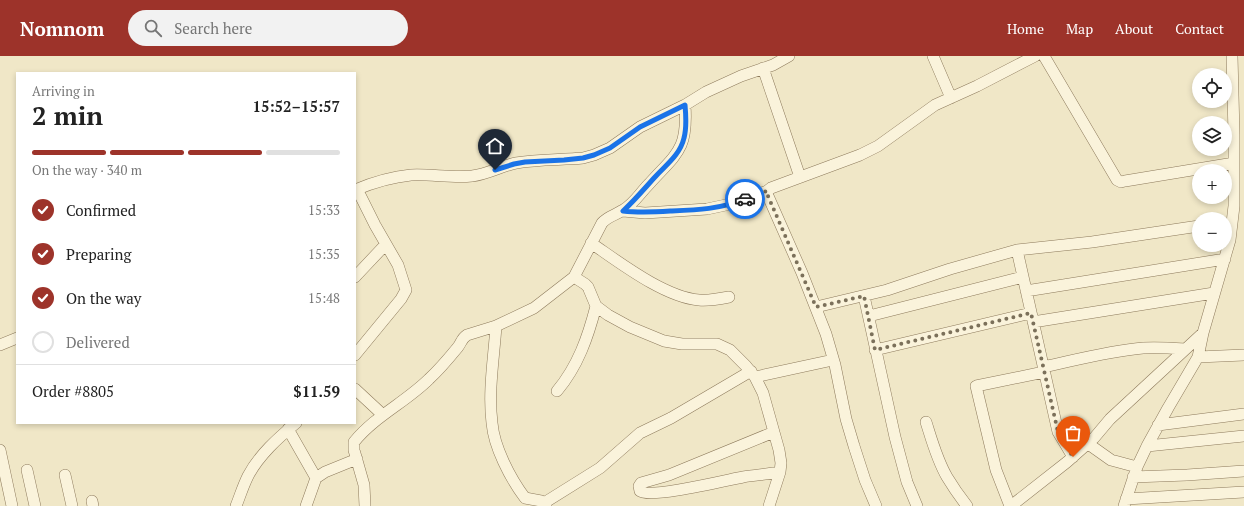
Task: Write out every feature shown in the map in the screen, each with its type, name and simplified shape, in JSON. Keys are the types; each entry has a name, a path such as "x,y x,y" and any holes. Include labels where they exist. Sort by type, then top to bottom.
{"street":[{"path":"356,354 401,299 406,290 402,272 356,189 392,178 413,175 450,177 473,176 485,174 514,164 577,159 594,155 610,148 640,127 685,105 706,92 726,82 783,60 789,56"},
{"path":"933,56 951,98"},
{"path":"623,211 645,213 707,209 735,203 767,191 771,188 860,155 878,146 935,105 1035,56"},
{"path":"1044,56 1117,180 1121,182 1234,163"},
{"path":"1231,212 1239,176 1234,163 1239,134 1232,56"},
{"path":"762,68 800,177"},
{"path":"365,506 364,485 354,450 354,442 383,415 428,380 464,337 470,332 496,326 534,308 574,277 582,264 591,243 606,219 623,211 636,199 680,149 686,123 685,105"},
{"path":"767,191 826,334 846,419 865,480 876,506"},
{"path":"816,307 888,290 950,269 1018,250 1092,242 1192,227"},
{"path":"591,243 640,276 675,295 699,300 712,300 729,297"},
{"path":"356,276 386,244"},
{"path":"1018,250 1058,432 1073,457"},
{"path":"1227,252 1203,333 1198,357 1146,446 1135,472 1125,503 1244,492"},
{"path":"1026,291 1225,259"},
{"path":"574,277 588,287 596,306 608,315 630,327 664,341 682,344 717,344 724,346 737,356 753,374 763,392 780,450 780,472 769,506"},
{"path":"869,316 1023,277"},
{"path":"875,350 1032,318 1214,293"},
{"path":"864,296 875,350 904,469 917,506"},
{"path":"557,391 571,374 578,359 589,331 596,306"},
{"path":"496,326 491,405 492,425 496,441 511,475 525,498 541,501 545,504 600,468 640,433 753,374 833,360"},
{"path":"1185,349 1160,347 1115,352 976,386 992,457 1010,506 1073,457 1110,419 1203,333"},
{"path":"0,345 16,338"},
{"path":"1198,357 1244,355"},
{"path":"356,390 383,415"},
{"path":"1158,425 1244,414"},
{"path":"926,422 940,464 967,506"},
{"path":"236,506 244,485 256,464 274,442 292,426 316,478"},
{"path":"774,432 669,475 642,483 639,486 640,491 645,494 780,472"},
{"path":"1146,446 1244,436"},
{"path":"1087,443 1111,460 1135,472 1187,475 1244,471"},
{"path":"0,450 12,506"},
{"path":"306,506 316,478 325,472 357,459"},
{"path":"27,470 35,506"},
{"path":"65,475 72,506"}],"way so far":[{"path":"745,199 767,191 816,307 864,296 875,350 1031,313 1058,432 1073,457"}],"route":[{"path":"495,170 525,162 564,160 594,155 610,148 640,127 685,105 686,123 683,142 680,149 636,199 623,211 645,213 707,209 721,207 745,199"}]}
